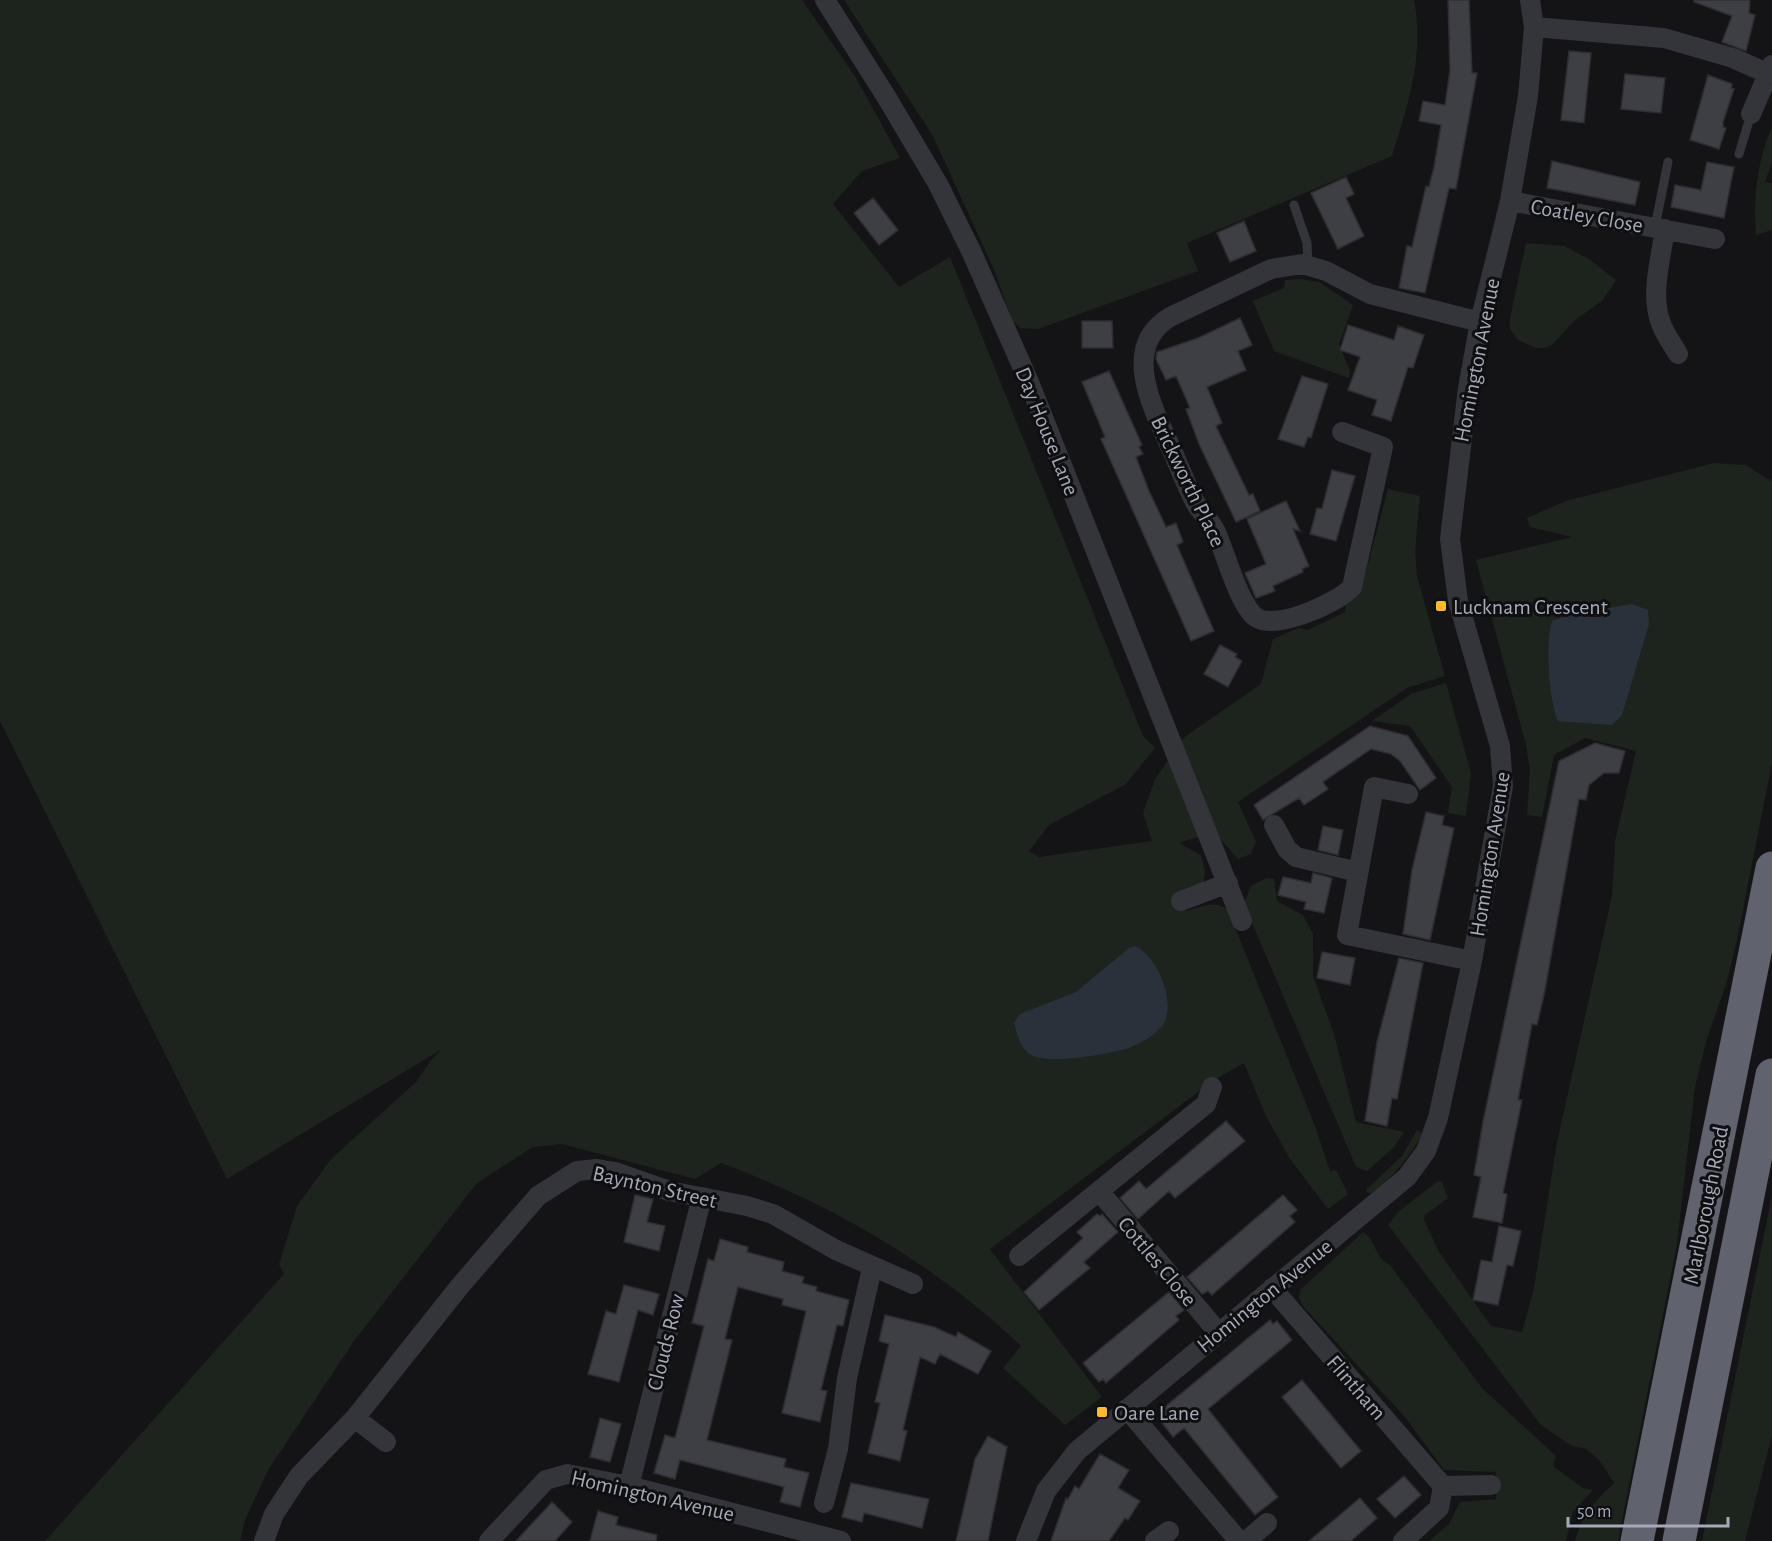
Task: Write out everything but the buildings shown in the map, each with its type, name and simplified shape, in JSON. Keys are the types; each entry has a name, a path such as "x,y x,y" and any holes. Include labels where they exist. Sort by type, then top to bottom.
{"highway":[{"name":"Marlborough Road","path":"1636,1541 1772,868"},
{"name":"Marlborough Road","path":"1679,1541 1772,1075"}],"street":[{"name":"Day House Lane","path":"825,0 915,146 951,209 977,263 1042,415 1242,921"},
{"name":"Homington Avenue","path":"1026,1541 1046,1491 1066,1462 1218,1332 1407,1177 1421,1160 1438,1118 1472,961 1500,811 1503,765 1458,601 1450,551 1462,421 1480,322 1510,201 1528,96 1534,27 1530,0"},
{"path":"1534,27 1664,38 1770,69 1751,114"},
{"name":"Coatley Close","path":"1510,201 1715,239"},
{"name":"Coatley Close","path":"1660,228 1656,296 1662,326 1678,354"},
{"name":"Brickworth Place","path":"1342,432 1383,447 1353,587 1324,605 1284,620 1275,622 1259,620 1247,608 1216,533 1195,501 1161,426 1144,383 1144,352 1155,329 1170,317 1282,265 1308,265 1326,271 1370,294 1480,322"},
{"path":"1408,794 1374,788 1347,935 1472,961"},
{"path":"1274,825 1287,849 1296,857 1358,872"},
{"path":"1181,901 1228,883"},
{"path":"1019,1256 1206,1104 1212,1087"},
{"name":"Baynton Street","path":"264,1541 274,1514 299,1476 355,1418 460,1286 538,1196 577,1171 597,1168 669,1191 773,1214 872,1268 914,1284"},
{"name":"Cottles Close","path":"1099,1191 1218,1332"},
{"name":"Clouds Row","path":"629,1486 702,1197"},
{"path":"824,1503 838,1449 847,1378 872,1268"},
{"name":"Flintham","path":"1272,1288 1443,1486"},
{"path":"1127,1409 1239,1541"},
{"path":"355,1418 386,1442"},
{"name":"Homington Avenue","path":"489,1541 536,1489 556,1476 582,1475 841,1541"},
{"path":"1403,1541 1439,1509 1443,1486 1491,1485"},
{"path":"1246,1541 1267,1523"}],"lane":[{"path":"1739,154 1751,114"},
{"path":"1660,228 1668,162"},
{"path":"1294,205 1307,243 1308,265"}],"shaded area":[{"path":"0,0 802,0 855,76 900,158 862,171 833,204 899,287 950,257 1143,736 1155,748 1126,784 1049,825 1029,851 1039,857 1152,841 1143,813 1155,779 1183,738 1261,684 1273,639 1298,628 1308,630 1345,612 1346,601 1362,586 1388,489 1420,496 1415,552 1417,576 1445,676 1407,688 1238,802 1256,842 1251,854 1238,859 1214,832 1179,843 1201,855 1205,871 1203,885 1180,894 1186,911 1212,904 1228,910 1315,1126 1330,1171 1336,1170 1348,1194 1328,1209 1290,1159 1266,1116 1244,1063 1214,1080 990,1249 1102,1397 1065,1425 1003,1368 1021,1346 988,1316 918,1263 842,1217 803,1197 721,1163 695,1179 562,1144 533,1147 477,1183 354,1341 268,1470 245,1520 240,1541 45,1541 284,1274 279,1264 297,1206 331,1159 416,1082 431,1060 442,1049 227,1179 0,721"},
{"path":"844,0 1414,0 1417,20 1416,60 1404,118 1392,156 1187,243 1198,271 1038,329 1020,328 1012,320 995,272 933,136"},
{"path":"1772,127 1772,162 1765,182 1772,183 1772,230 1756,235 1757,180"},
{"path":"1526,243 1564,246 1589,259 1616,280 1602,301 1575,320 1552,345 1544,348 1536,348 1518,340 1510,329 1510,318"},
{"path":"1301,279 1319,282 1353,305 1339,344 1350,371 1349,378 1274,351 1253,301 1284,288 1285,280"},
{"path":"1714,463 1746,465 1771,481 1772,478 1772,763 1737,940 1695,1087 1677,1244 1618,1541 1575,1541 1581,1523 1590,1509 1614,1483 1599,1460 1586,1449 1570,1445 1541,1425 1388,1225 1398,1212 1438,1181 1442,1182 1448,1198 1425,1215 1424,1220 1439,1252 1491,1326 1522,1332 1534,1288 1557,1142 1612,896 1615,841 1636,751 1585,738 1554,755 1542,817 1527,815 1530,771 1526,745 1476,560 1572,537 1530,527 1527,518 1566,501"},
{"path":"1632,604 1648,610 1649,624 1622,715 1612,725 1558,721 1552,700 1549,672 1552,621 1572,614"},
{"path":"1446,683 1471,773 1466,816 1448,813 1452,787 1410,726 1372,721 1411,694"},
{"path":"1266,878 1274,879 1277,901 1303,915 1313,934 1313,976 1334,1034 1356,1122 1404,1132 1394,1147 1367,1171 1356,1167 1244,904 1251,886"},
{"path":"1135,946 1143,951 1154,964 1165,989 1168,1009 1165,1021 1159,1029 1131,1047 1110,1053 1051,1059 1039,1058 1024,1049 1014,1023 1020,1014 1076,992 1129,948"},
{"path":"1417,1130 1421,1132 1421,1136 1406,1159 1380,1187 1373,1193 1368,1193 1366,1190 1402,1156"},
{"path":"1772,1195 1772,1435 1745,1541 1702,1541"},
{"path":"1363,1232 1482,1388 1556,1456 1553,1466 1583,1488 1593,1490 1573,1512 1566,1541 1429,1541 1449,1524 1460,1502 1496,1499 1496,1472 1444,1470 1405,1417 1302,1305 1299,1297 1300,1290"}],"place":[{"name":"Lucknam Crescent","path":"1441,606"},
{"name":"Oare Lane","path":"1102,1412"}]}
